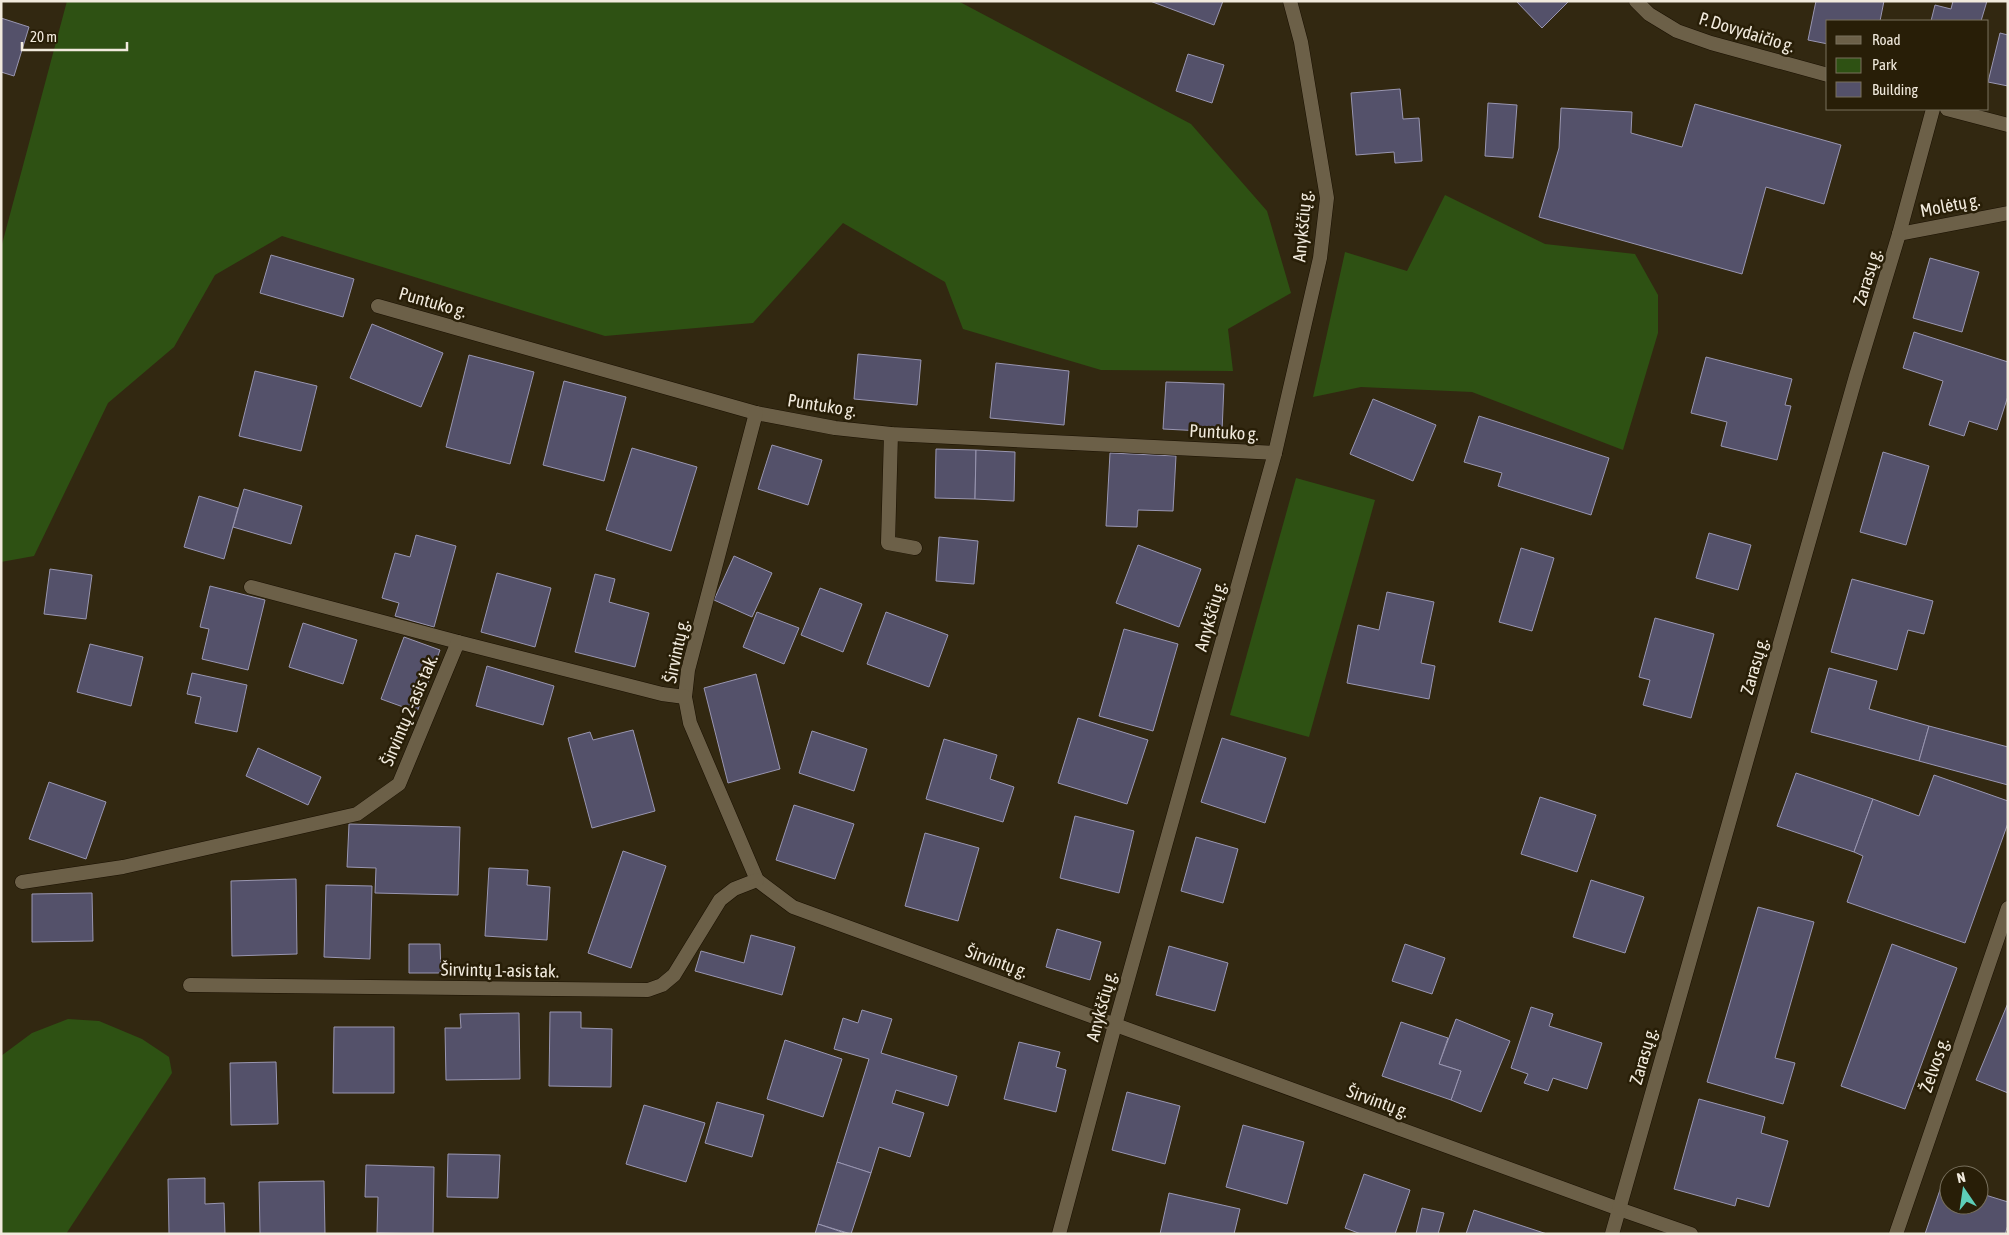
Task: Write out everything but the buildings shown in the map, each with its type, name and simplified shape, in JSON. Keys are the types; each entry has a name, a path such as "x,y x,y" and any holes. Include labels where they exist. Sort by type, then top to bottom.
{"street":[{"name":"Anykščių g.","path":"1059,1234 1115,1025 1275,453 1320,258 1327,198 1301,42 1290,1"},
{"name":"P. Dovydaičio g.","path":"1636,1 1649,14 1677,31 1711,43 1826,74"},
{"name":"Zarasų g.","path":"1612,1234 1856,376 1899,234 1933,110"},
{"path":"1951,110 2008,125"},
{"name":"Molėtų g.","path":"1899,234 2008,213"},
{"name":"Puntuko g.","path":"378,306 756,413 835,428 890,434 1275,453"},
{"name":"Širvintų g.","path":"756,413 688,670 685,697 690,723 758,880 793,907 1691,1234"},
{"path":"890,434 888,543 915,548"},
{"path":"251,587 458,642"},
{"name":"Širvintų 2-asis tak.","path":"22,882 123,868 358,814 399,784 458,642 662,694 685,697"},
{"name":"Širvintų 1-asis tak.","path":"190,985 648,990 662,985 674,975 720,900 734,889 758,880"},
{"name":"Želvos g.","path":"1896,1234 2008,908"}],"green space":[{"path":"67,1 958,1 1191,124 1267,211 1291,293 1228,329 1233,371 1101,370 963,329 945,282 843,223 753,323 605,336 282,236 215,275 174,347 108,403 34,556 1,562 1,248"},
{"path":"1445,195 1545,244 1635,254 1658,295 1658,333 1623,450 1472,392 1361,387 1313,397 1345,252 1407,271"},
{"path":"1296,478 1375,500 1309,737 1230,715"},
{"path":"68,1019 99,1021 142,1039 169,1057 172,1073 66,1234 1,1234 1,1056 32,1033"}]}
